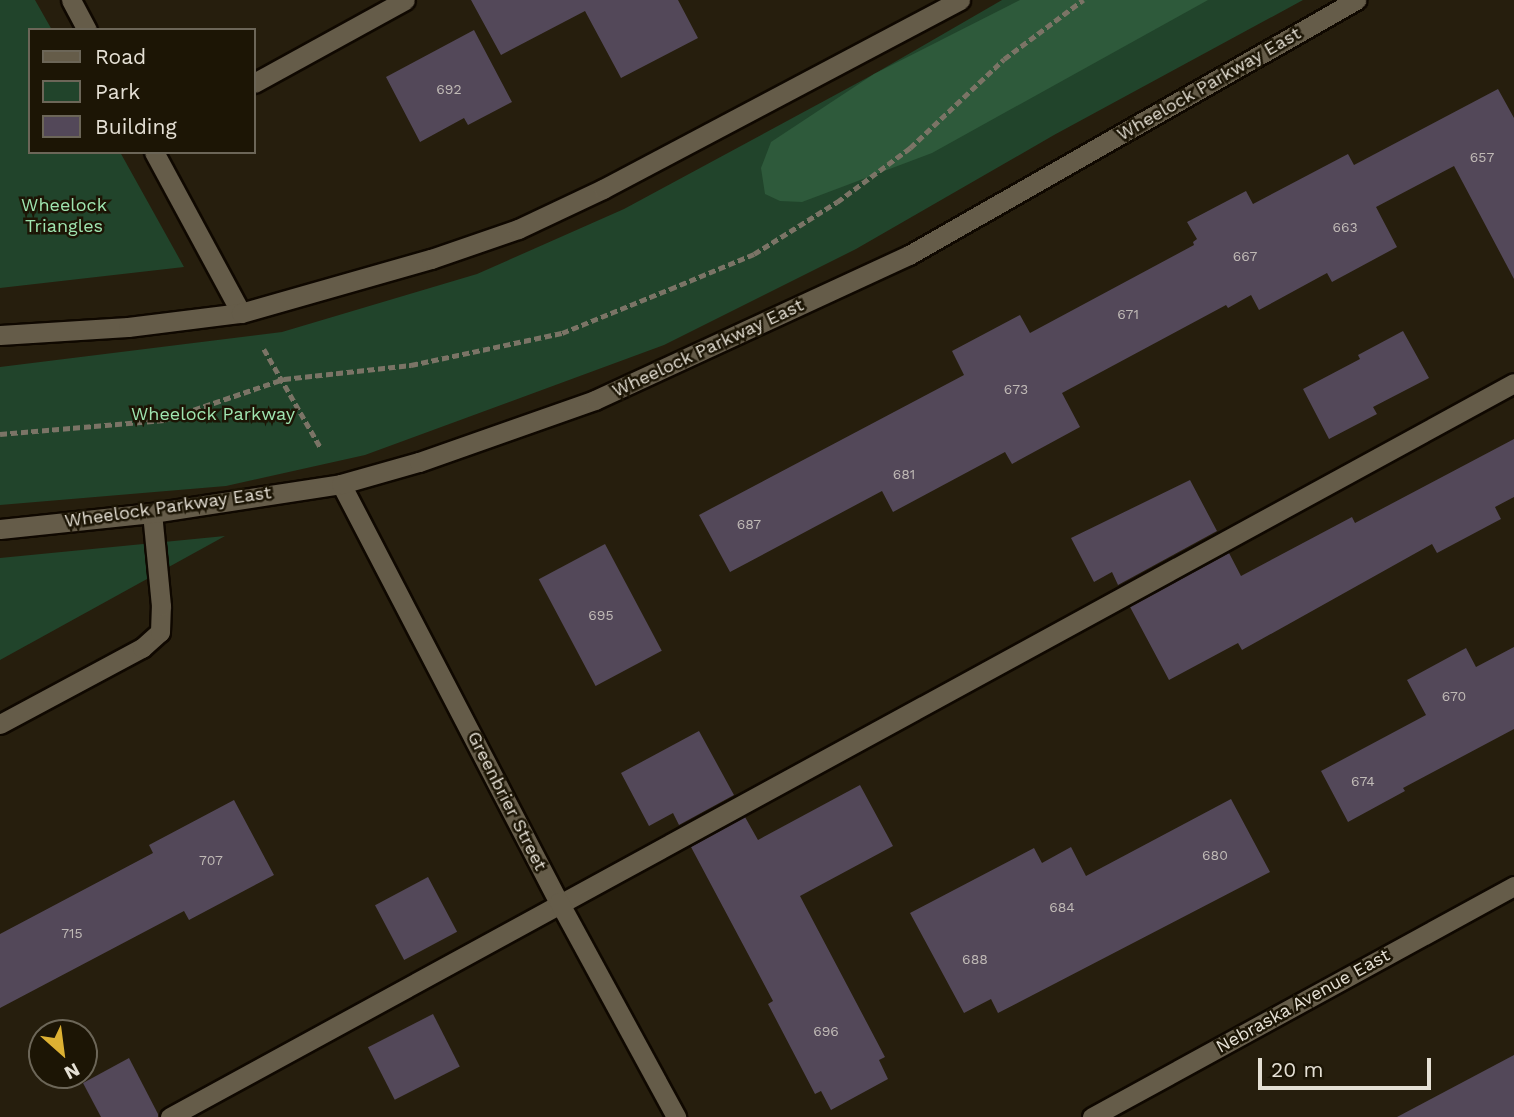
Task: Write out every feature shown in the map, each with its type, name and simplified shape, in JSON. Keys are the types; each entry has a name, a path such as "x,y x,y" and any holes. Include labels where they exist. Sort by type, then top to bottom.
{"street":[{"path":"71,0 86,28"},
{"path":"256,82 405,0"},
{"path":"0,335 128,327 241,313 431,258 518,229 603,189 960,0"},
{"name":"Wheelock Parkway East","path":"0,528 152,513 341,484 419,462 596,400 909,255 1356,0"},
{"path":"155,154 241,313"},
{"path":"170,1117 559,902 1514,383"},
{"name":"Greenbrier Street","path":"341,484 559,902 676,1117"},
{"path":"0,724 142,648 160,632 161,606 152,513"},
{"name":"Nebraska Avenue East","path":"1092,1117 1514,886"}],"path":[{"path":"0,434 164,421 284,379 411,365 562,333 754,254 837,202 910,148 1003,59 1083,0"},
{"path":"241,313 284,379 341,484"}],"green space":[{"name":"Wheelock Triangles","path":"0,0 35,0 51,28 28,28 28,154 121,154 184,267 0,288"},
{"name":"Wheelock Parkway","path":"1002,0 1303,0 1054,135 856,249 664,345 365,455 226,486 0,505 0,367 282,332 477,274 624,209 874,74"},
{"path":"1020,0 1208,0 932,153 802,202 780,201 765,194 761,168 771,142 874,74"},
{"path":"225,536 0,660 0,558"}],"building":[{"path":"471,0 678,0 698,38 621,78 585,11 501,55"},
{"path":"474,30 512,102 468,125 464,118 420,142 386,77"},
{"path":"1498,89 1514,118 1514,279 1454,166 1376,207 1397,247 1332,282 1327,273 1259,310 1251,295 1228,308 1226,305 1062,393 1080,427 1012,464 1005,452 893,512 882,491 730,572 699,515 964,375 952,351 1020,315 1030,333 1194,245 1193,242 1197,239 1187,222 1246,191 1253,204 1348,154 1354,165"},
{"path":"1403,331 1429,378 1373,407 1377,414 1329,439 1303,389 1360,359 1358,355"},
{"path":"1514,439 1514,497 1495,507 1501,519 1437,553 1432,544 1242,650 1238,643 1169,680 1130,607 1229,553 1241,576 1352,517 1355,523"},
{"path":"1190,480 1217,531 1118,585 1112,572 1094,582 1071,538"},
{"path":"605,544 662,651 596,686 539,579"},
{"path":"1514,647 1514,729 1403,788 1405,791 1348,822 1321,771 1426,715 1407,680 1466,648 1476,667"},
{"path":"699,731 734,795 679,825 673,813 649,826 621,773"},
{"path":"860,785 893,846 800,896 885,1057 879,1060 888,1079 831,1110 821,1091 815,1094 768,1004 773,1001 691,847 745,817 758,840"},
{"path":"1231,799 1270,872 998,1013 991,999 964,1013 910,913 1034,848 1042,863 1071,847 1086,876"},
{"path":"234,800 274,875 189,920 184,911 0,1008 0,934 153,853 149,845"},
{"path":"428,877 457,932 404,960 375,905"},
{"path":"433,1014 460,1067 395,1100 368,1047"},
{"path":"1514,1055 1514,1117 1397,1117"},
{"path":"129,1058 158,1117 101,1117 86,1089 98,1089 98,1075"}]}
